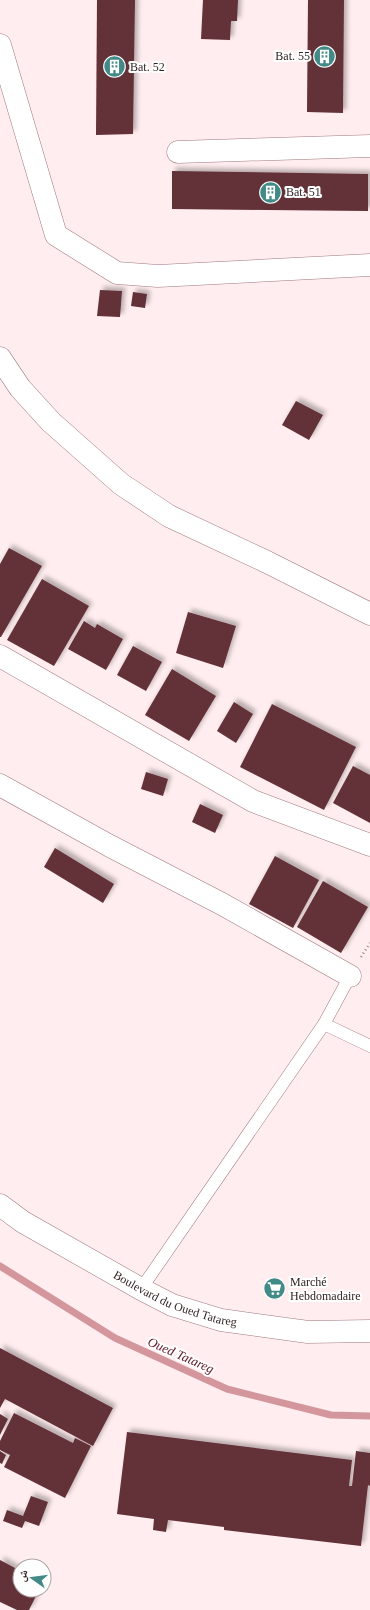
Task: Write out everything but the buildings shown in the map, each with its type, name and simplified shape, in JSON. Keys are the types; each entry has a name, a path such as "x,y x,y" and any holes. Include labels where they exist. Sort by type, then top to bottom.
{"street":[{"path":"0,45 56,235 117,273 158,276 370,265"},
{"path":"178,152 370,146"},
{"path":"0,358 20,388 51,422 121,484 169,516 267,562 370,614"},
{"path":"0,656 253,801 370,845"},
{"path":"0,785 110,846 222,904 350,976"},
{"name":"Boulevard du Oued Tatareg","path":"0,1205 23,1222 140,1289 172,1305 221,1320 308,1332 370,1331"}],"lane":[{"path":"140,1289 324,1024 350,976"},
{"path":"324,1024 370,1046"}],"waterway":[{"name":"Oued Tatareg","path":"0,1266 115,1338 227,1389 331,1415 370,1416"}],"place":[{"name":"Bat. 55","path":"325,56"},
{"name":"Bat. 52","path":"115,67"},
{"name":"Bat. 51","path":"270,192"},
{"name":"Marché Hebdomadaire","path":"274,1289"}]}
